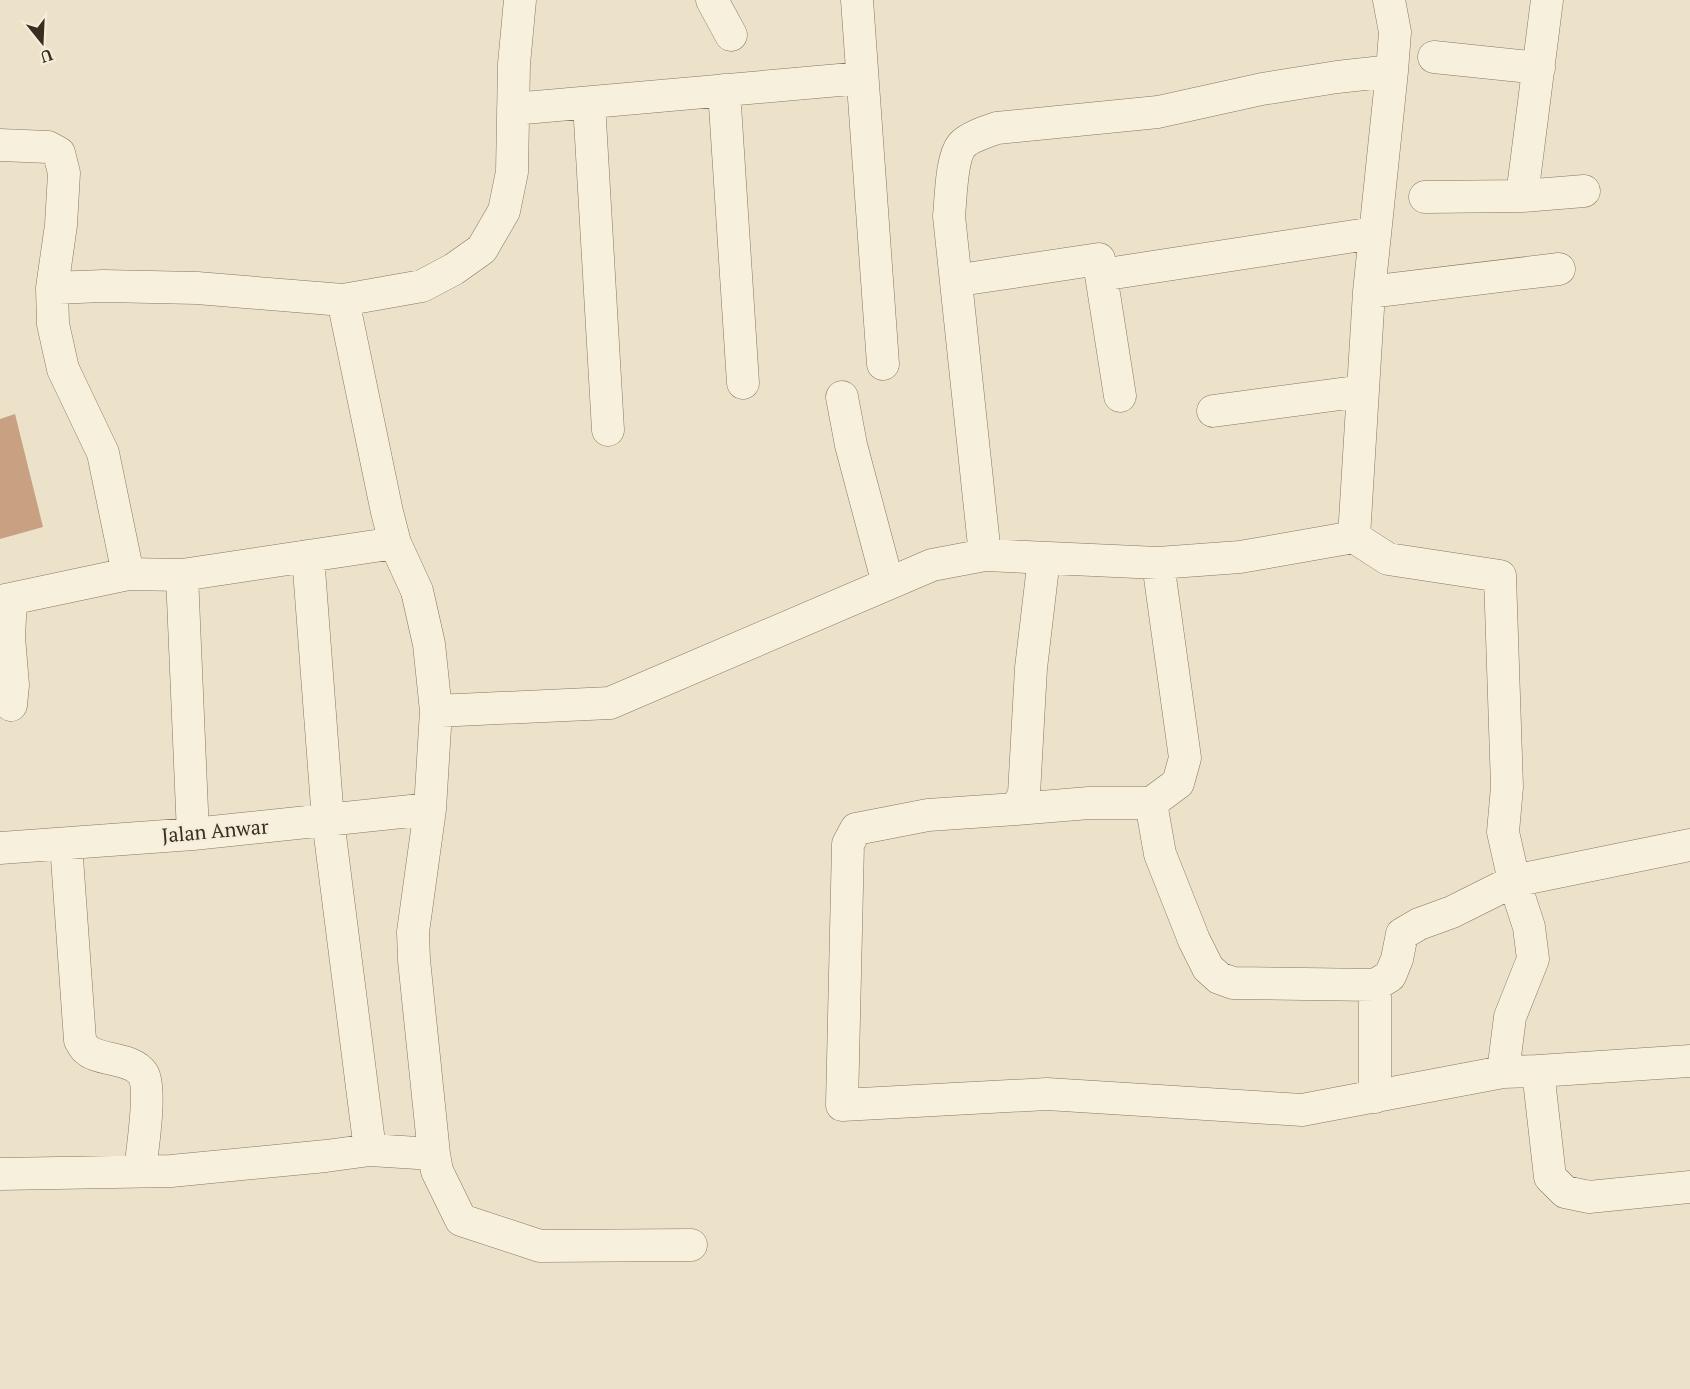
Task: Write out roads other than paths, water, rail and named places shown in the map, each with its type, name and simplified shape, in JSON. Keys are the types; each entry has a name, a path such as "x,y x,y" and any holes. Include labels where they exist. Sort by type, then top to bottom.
{"street":[{"path":"52,288 104,286 197,288 343,300 422,285 454,269 482,249 504,211 512,172 514,64 520,0"},
{"path":"712,0 731,35"},
{"path":"857,0 883,364"},
{"path":"1354,537 1369,292 1395,32 1389,0"},
{"path":"1522,196 1547,0"},
{"path":"1434,57 1539,68"},
{"path":"985,555 949,216 954,164 962,144 997,128 1158,112 1262,89 1337,77 1392,72"},
{"path":"513,110 862,78"},
{"path":"724,90 743,383"},
{"path":"589,103 608,430"},
{"path":"0,145 48,147 59,153 64,173 61,225 52,288 53,324 63,369 103,453 128,574"},
{"path":"1425,197 1522,196 1584,191"},
{"path":"1101,275 1374,233"},
{"path":"973,278 1099,259 1120,396"},
{"path":"1369,292 1559,269"},
{"path":"343,300 387,512 396,543 417,591 429,644 436,711 430,809 413,932 414,960 437,1171 461,1220 540,1245 691,1245"},
{"path":"1213,411 1363,391"},
{"path":"842,397 851,445 888,584"},
{"path":"436,711 610,703 932,565 985,555 1158,563 1240,556 1354,537 1388,559 1500,576 1507,787 1503,832 1514,881 1529,927 1533,959 1510,1017 1503,1072"},
{"path":"11,705 13,685 6,600 128,574 182,575 396,543"},
{"path":"308,555 328,820 370,1150"},
{"path":"1016,809 1024,794 1031,668 1044,558"},
{"path":"1158,563 1185,758 1178,783 1152,802 1089,803 928,815 856,829 849,843 842,1105 1047,1094 1302,1110 1503,1072 1690,1061"},
{"path":"182,575 193,834"},
{"path":"1152,802 1160,854 1194,940 1208,968 1219,978 1233,983 1375,984 1390,976 1397,959 1402,934 1514,881 1690,845"},
{"name":"Jalan Anwar","path":"0,848 193,834 430,809"},
{"path":"66,844 80,1040 84,1048 91,1052 134,1066 144,1075 147,1092 140,1171"},
{"path":"1375,984 1375,1096"},
{"path":"1538,1071 1550,1177 1565,1192 1589,1197 1690,1187"},
{"path":"0,1174 171,1171 370,1150 434,1154"}]}
